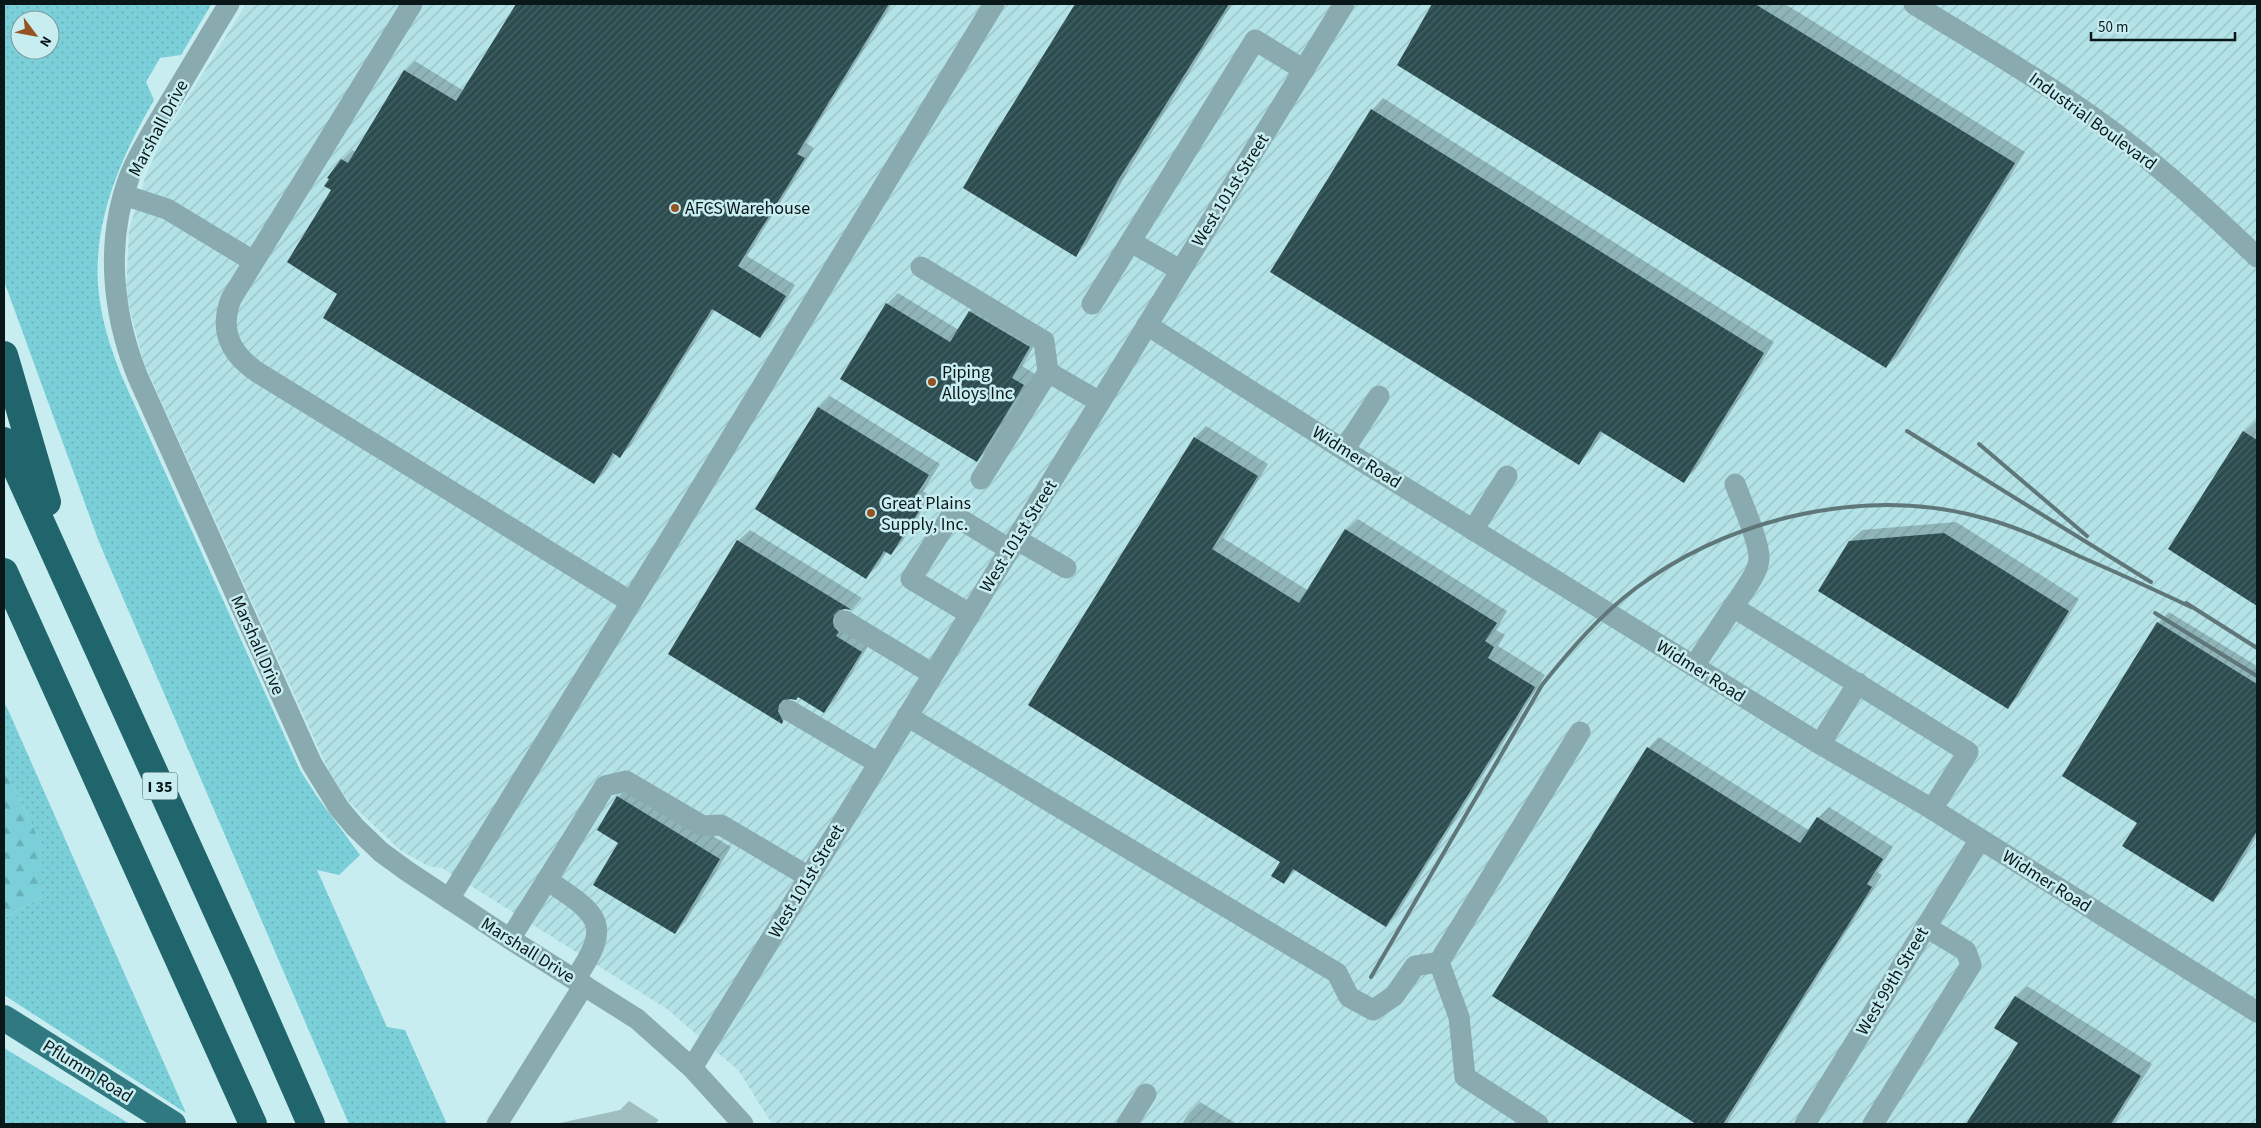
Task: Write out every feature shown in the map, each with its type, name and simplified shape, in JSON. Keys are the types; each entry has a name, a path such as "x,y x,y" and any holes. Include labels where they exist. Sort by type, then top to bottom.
{"highway":[{"path":"4,355 75,599"},
{"name":"I 35","path":"4,441 312,1124"},
{"path":"4,572 253,1124"},
{"path":"4,603 57,690"}],"main road":[{"name":"Pflumm Road","path":"4,1018 173,1124"}],"street":[{"name":"Marshall Drive","path":"229,4 141,152 124,196 118,222 114,264 116,299 127,350 312,764 331,796 355,827 387,857 510,939 637,1019 692,1068 743,1124"},
{"path":"412,4 231,299 226,318 232,346 244,362 631,602"},
{"path":"449,899 994,4"},
{"name":"West 101st Street","path":"692,1068 1344,4"},
{"name":"Industrial Boulevard","path":"1914,4 2066,98 2140,152 2202,204 2257,257"},
{"path":"1092,304 1255,40 1304,70"},
{"path":"124,196 167,209 253,261"},
{"path":"1131,242 1180,270"},
{"path":"921,267 1044,341 1048,372 981,479"},
{"name":"Widmer Road","path":"1147,325 1473,530 1820,744 1980,838 2257,1012"},
{"path":"1048,372 1100,402"},
{"path":"1344,450 1379,396"},
{"path":"1473,530 1508,476"},
{"path":"1694,666 1756,570 1759,558 1752,529 1735,484"},
{"path":"970,614 911,579 952,514 1066,568"},
{"path":"1733,607 1968,752 1932,809"},
{"path":"845,621 933,674"},
{"path":"1820,744 1858,683"},
{"path":"790,711 878,763"},
{"path":"907,716 1337,973 1349,997 1373,1010 1394,996 1415,966 1438,962 1580,732"},
{"path":"510,939 605,786 626,781 703,826 721,825 809,877"},
{"name":"West 99th Street","path":"1805,1124 1980,838"},
{"path":"497,1124 580,982 596,942 598,926 582,905 547,880"},
{"path":"1873,1124 1971,965 1966,951 1926,927"},
{"path":"1438,962 1459,1017 1465,1077 1538,1124"},
{"path":"1128,1124 1146,1094"}],"shaded area":[{"path":"246,4 2257,4 2257,1124 772,1124 739,1071 667,1009 442,868 428,866 400,850 348,801 329,771 143,361 126,294 129,230 145,178 161,141"}],"green space":[{"path":"4,4 210,4 181,55 160,58 146,82 154,100 118,174 102,226 98,253 101,308 110,343 122,377 300,770 360,855 339,875 317,870 387,1027 405,1030 447,1124 349,1124 99,542 4,281"},
{"path":"4,702 186,1113 4,995 4,918 42,897 42,845 4,769"},
{"path":"4,769 42,845 42,897 4,918"},
{"path":"4,1048 130,1124 4,1124"}],"building":[{"path":"516,4 889,4 797,154 805,158 738,266 786,296 760,338 712,309 620,458 613,453 594,484 323,318 337,294 287,262 331,190 324,186 329,179 327,178 341,159 348,163 404,70 456,101"},
{"path":"1075,4 1229,4 1117,182 1076,257 963,188"},
{"path":"1432,4 1755,4 2015,163 1886,368 1397,65"},
{"path":"1371,109 1764,353 1684,483 1600,431 1579,465 1270,272"},
{"name":"Piping Alloys Inc","path":"886,303 950,342 969,311 1030,347 1012,378 1024,385 977,462 840,379"},
{"path":"818,407 929,475 912,502 921,508 891,555 884,551 866,579 755,509"},
{"path":"2243,431 2257,440 2257,606 2168,549"},
{"path":"1194,437 1258,476 1212,549 1299,603 1345,529 1497,623 1485,641 1494,647 1488,658 1535,687 1386,927 1293,869 1284,884 1271,876 1280,862 1028,705"},
{"path":"1944,533 2069,611 2008,709 1818,591 1849,541"},
{"path":"737,540 852,610 839,610 834,615 834,627 839,632 836,636 862,652 824,713 798,697 796,700 783,700 779,705 778,711 783,721 782,724 668,654"},
{"path":"2157,622 2257,684 2257,831 2213,902 2122,846 2137,823 2062,776"},
{"path":"1647,747 1800,843 1817,817 1883,859 1867,884 1872,887 1723,1124 1696,1124 1492,996"},
{"path":"617,796 720,859 675,934 593,885 618,843 597,830"},
{"path":"2015,996 2141,1076 2111,1124 1966,1124 2018,1043 1994,1028"}],"railway":[{"path":"1907,431 2151,582"},
{"path":"1979,444 2087,536"},
{"path":"1371,977 1542,685 1586,634 1623,598 1674,563 1715,542 1759,526 1804,514 1850,507 1896,505 1942,509 1987,519 2023,531 2191,607"},
{"path":"2186,603 2257,648"},
{"path":"2155,613 2257,676"}],"place":[{"name":"AFCS Warehouse","path":"675,208"},
{"name":"Piping Alloys Inc","path":"932,382"},
{"name":"Great Plains Supply, Inc.","path":"871,513"}]}
